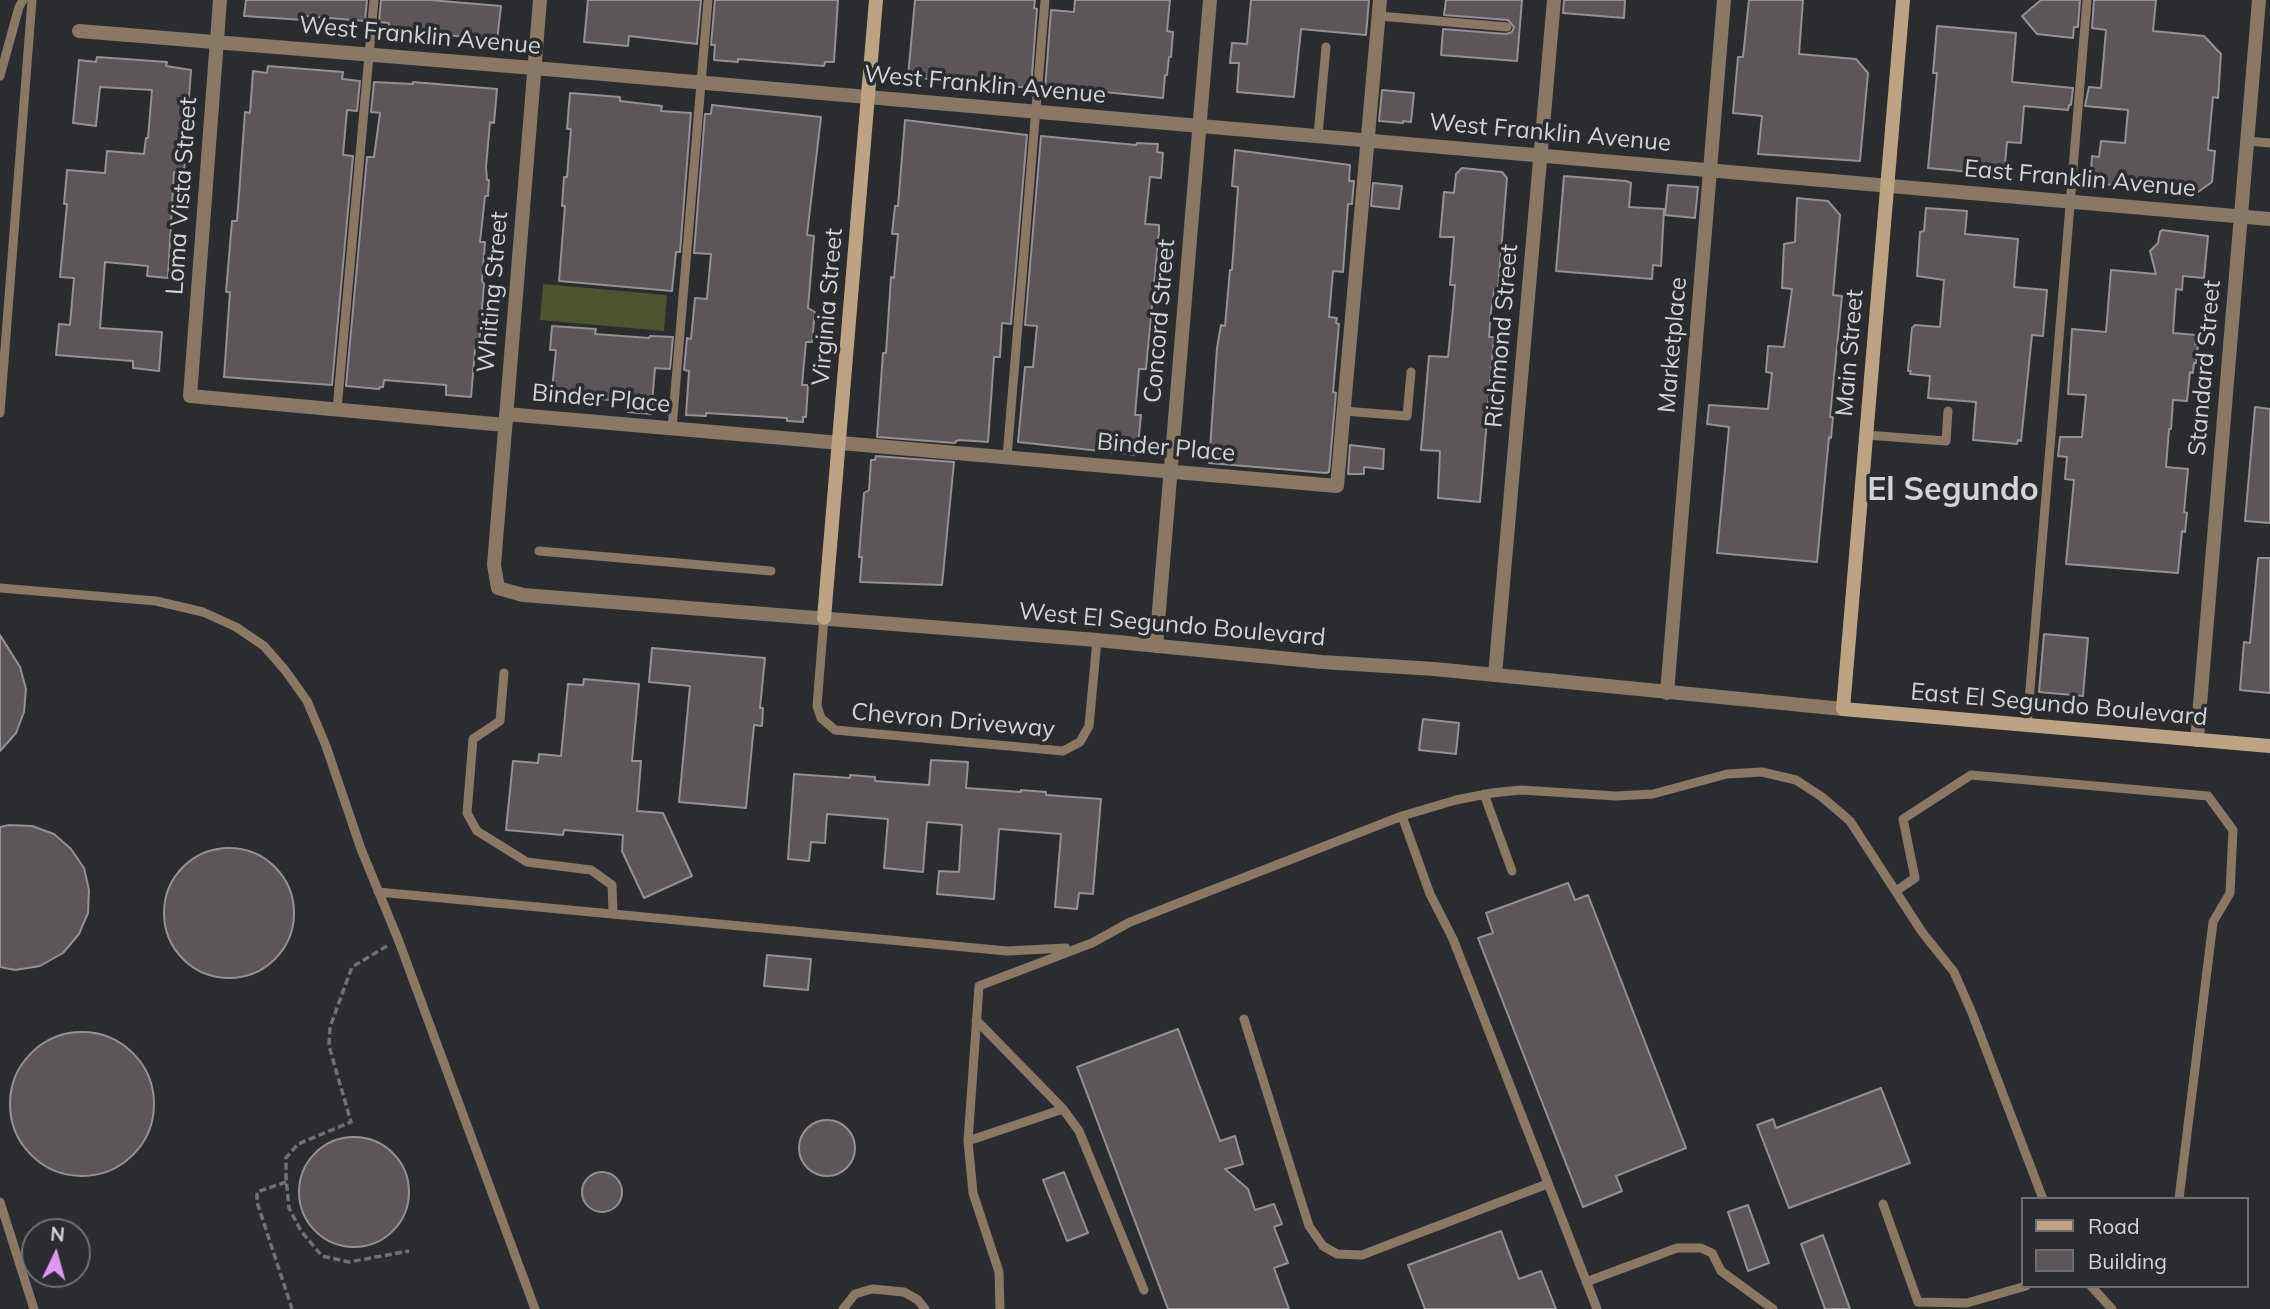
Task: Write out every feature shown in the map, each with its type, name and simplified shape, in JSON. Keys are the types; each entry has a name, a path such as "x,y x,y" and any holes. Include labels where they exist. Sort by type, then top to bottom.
{"main road":[{"name":"Virginia Street","path":"824,618 877,0"},
{"name":"Main Street","path":"1843,709 1903,0"},
{"name":"East El Segundo Boulevard","path":"1843,709 2270,746"}],"street":[{"name":"Loma Vista Street","path":"190,396 220,0"},
{"name":"Whiting Street","path":"498,588 494,565 540,0"},
{"name":"Concord Street","path":"1156,646 1210,0"},
{"name":"Binder Place","path":"190,396 337,409 672,428 1337,486 1380,0"},
{"name":"Richmond Street","path":"1495,675 1554,0"},
{"name":"Marketplace","path":"1667,693 1724,0"},
{"name":"Standard Street","path":"2197,740 2259,0"},
{"name":"West Franklin Avenue","path":"79,31 1318,135 1887,186"},
{"name":"East Franklin Avenue","path":"1887,186 2270,219"},
{"name":"West El Segundo Boulevard","path":"498,588 523,595 1097,640 1843,709"}],"lane":[{"path":"0,76 23,0"},
{"path":"0,413 32,0"},
{"path":"337,409 374,0"},
{"path":"672,428 708,0"},
{"path":"1007,457 1045,0"},
{"path":"2027,725 2087,0"},
{"path":"1378,16 1507,27"},
{"path":"1318,135 1326,47"},
{"path":"2247,141 2270,143"},
{"path":"1344,411 1407,416 1411,372"},
{"path":"1866,435 1947,441 1948,411"},
{"path":"539,551 771,571"},
{"path":"0,588 156,601 203,612 236,627 264,646 285,670 307,702 327,746 377,892 398,939 535,1309"},
{"name":"Chevron Driveway","path":"824,618 817,706 821,718 835,730 1063,751 1080,742 1089,726 1097,640"},
{"path":"504,673 500,721 473,739 467,813 477,831 527,862 592,870 612,885 612,913"},
{"path":"1000,1309 999,1272 973,1193 968,1141 979,986 1092,943 1130,922 1402,816 1456,800 1521,790 1616,796 1653,794 1727,774 1762,772 1796,780 1822,797 1850,821 1922,932 1954,972 2042,1197"},
{"path":"1896,891 1916,878 1903,819 1971,775 2208,796 2233,830 2231,893 2213,922 2179,1197"},
{"path":"1484,794 1513,871"},
{"path":"1402,816 1430,894 1453,939 1511,1084 1597,1309"},
{"path":"377,892 1007,951 1052,950 1092,943"},
{"path":"1244,1019 1310,1226 1323,1246 1337,1254 1362,1255 1547,1184"},
{"path":"976,1020 1063,1110 1079,1131 1144,1290"},
{"path":"968,1141 1063,1110"},
{"path":"0,1202 34,1309"},
{"path":"1883,1204 1918,1302 1967,1303 2022,1287"},
{"path":"1586,1282 1677,1248 1701,1248 1712,1253 1721,1271 1773,1309"},
{"path":"2093,1288 2112,1309"},
{"path":"843,1309 855,1294 872,1289 904,1292 918,1300 925,1309"}],"path":[{"path":"398,939 352,967 330,1027 329,1046 351,1122 298,1144 286,1158 286,1182 289,1208 301,1231 323,1256 349,1262 409,1251"},
{"path":"286,1182 257,1192 257,1202 292,1309"}],"green space":[{"path":"543,284 667,295 664,331 540,320"}],"building":[{"path":"246,0 367,0 365,21 304,16 304,20 244,16"},
{"path":"381,0 430,0 501,6 497,40 415,32 415,36 388,34 389,23 379,22"},
{"path":"588,0 701,0 697,44 629,36 628,46 584,42"},
{"path":"715,0 838,0 834,62 825,62 824,66 738,59 738,62 714,60 715,45 711,45"},
{"path":"915,0 1035,0 1034,8 1037,9 1031,88 908,77"},
{"path":"1075,0 1170,0 1167,31 1173,32 1163,98 1075,89 1075,92 1045,90 1051,10 1074,12"},
{"path":"1251,0 1369,0 1366,35 1301,29 1294,97 1237,92 1239,63 1230,63 1232,43 1247,44"},
{"path":"1446,0 1522,0 1517,61 1441,55 1443,29 1506,34 1512,32 1514,27 1508,20 1444,15"},
{"path":"1564,0 1625,0 1624,18 1563,13"},
{"path":"1749,0 1803,0 1799,54 1856,59 1868,73 1860,161 1758,154 1762,116 1733,113 1738,57 1743,57"},
{"path":"2041,0 2080,0 2078,27 2074,27 2073,38 2037,34 2022,16"},
{"path":"2094,0 2156,0 2153,31 2204,36 2221,54 2218,98 2213,97 2208,150 2215,151 2212,182 2198,192 2090,183 2092,156 2099,157 2101,141 2125,143 2128,110 2085,106 2089,87 2101,88 2106,30 2092,28"},
{"path":"1937,26 2016,33 2012,82 2073,88 2068,110 2024,106 2021,143 2007,142 2004,175 1928,168 1937,73 1933,73"},
{"path":"97,57 167,62 166,66 191,70 189,97 185,97 181,141 181,149 186,150 184,172 174,172 168,278 147,276 148,266 105,262 100,328 162,332 159,371 133,368 133,361 56,355 59,324 70,325 74,278 60,277 67,204 64,204 67,170 105,173 107,151 144,154 148,138 152,90 100,87 96,126 73,123 79,60 96,62"},
{"path":"268,66 343,72 342,79 360,81 357,111 347,110 343,155 353,156 332,385 224,377 230,292 226,292 232,221 237,221 245,112 250,113 253,71 267,73"},
{"path":"374,82 413,82 497,89 494,123 490,122 486,167 488,196 485,196 480,242 485,242 484,284 479,347 475,350 471,397 446,395 446,385 384,380 383,387 379,389 346,386 367,157 374,157 380,113 371,112"},
{"path":"1382,90 1414,93 1411,122 1379,121"},
{"path":"570,93 620,97 620,101 662,106 661,111 691,113 680,252 676,252 672,291 559,281 565,206 562,206 564,177 567,177 571,129 567,129"},
{"path":"712,105 821,117 807,235 814,236 808,308 815,312 812,342 806,342 802,385 808,385 806,417 803,417 803,422 787,421 787,418 706,413 706,416 686,415 689,371 684,370 687,338 691,339 695,298 707,299 711,254 694,253 705,114 711,114"},
{"path":"905,120 1027,135 1011,324 1002,323 1000,357 994,357 988,442 960,440 955,443 877,437 883,353 886,353 891,277 894,278 898,234 892,234 895,206 898,206"},
{"path":"1041,136 1136,145 1158,144 1157,152 1163,153 1161,178 1150,177 1145,224 1159,225 1159,232 1146,369 1139,369 1135,415 1141,415 1137,455 1018,442 1025,367 1033,367 1037,326 1025,325"},
{"path":"1235,150 1350,165 1349,181 1354,181 1352,204 1348,204 1343,272 1333,271 1329,317 1337,318 1336,323 1339,324 1333,392 1336,393 1329,472 1326,473 1209,463 1217,348 1221,325 1225,326 1232,270 1238,187 1232,186"},
{"path":"1462,168 1502,172 1507,178 1498,289 1494,289 1491,311 1489,337 1494,337 1480,502 1438,498 1440,451 1421,450 1429,356 1448,357 1453,308 1455,285 1450,285 1454,237 1440,237 1444,192 1454,193 1456,174"},
{"path":"1564,176 1626,181 1631,183 1629,207 1664,209 1661,266 1653,265 1652,279 1556,271"},
{"path":"1373,183 1402,186 1399,209 1371,206"},
{"path":"1668,185 1698,187 1695,218 1665,215"},
{"path":"1797,198 1828,201 1840,215 1833,295 1842,296 1830,417 1833,417 1817,562 1717,553 1729,427 1707,424 1709,405 1768,409 1772,373 1766,372 1768,346 1784,347 1792,289 1782,288 1784,244 1795,242"},
{"path":"1926,208 1967,211 1965,234 2018,239 2014,287 2047,290 2043,336 2032,335 2021,441 2018,440 2017,444 1973,440 1976,402 1928,398 1930,376 1910,374 1911,371 1908,371 1912,328 1915,325 1940,327 1944,280 1917,276 1920,232 1924,231"},
{"path":"2162,230 2208,236 2204,278 2183,276 2182,290 2176,289 2173,333 2196,335 2195,344 2198,345 2196,363 2193,373 2190,372 2187,401 2173,400 2169,429 2166,467 2188,469 2184,512 2187,513 2185,532 2182,531 2178,573 2066,564 2074,480 2065,479 2067,457 2058,456 2060,437 2082,437 2086,395 2068,394 2072,329 2106,332 2111,270 2156,274 2150,251 2158,243"},
{"path":"552,326 596,329 595,334 673,337 670,369 655,368 651,414 628,412 629,402 590,398 590,403 551,399 556,350 550,350"},
{"path":"2255,407 2270,409 2270,523 2245,521"},
{"path":"1350,445 1384,449 1383,469 1364,467 1364,474 1348,474"},
{"path":"876,456 954,462 942,585 860,582 862,557 859,557 864,493 869,490 871,460 875,460"},
{"path":"2258,558 2270,558 2270,693 2240,690 2244,642 2250,643"},
{"path":"2044,634 2088,638 2083,696 2039,692"},
{"path":"0,635 20,667 26,689 24,712 16,733 0,751"},
{"path":"652,648 765,658 760,708 763,708 762,726 754,725 746,808 679,802 690,686 649,682"},
{"path":"584,679 639,684 632,761 641,761 637,811 663,813 692,876 644,898 622,851 623,835 564,830 563,835 506,830 513,761 538,763 539,754 561,756 568,684 583,685"},
{"path":"1423,719 1459,723 1456,754 1419,750"},
{"path":"931,760 968,762 966,788 1046,792 1046,795 1101,799 1093,894 1079,893 1077,909 1055,907 1061,834 999,829 994,899 937,894 939,871 959,872 962,825 927,822 923,872 884,868 888,819 827,814 825,843 811,842 809,861 788,859 794,774 875,777 875,781 929,785"},
{"path":"32,826 54,834 71,849 84,868 89,890 88,913 79,934 63,953 40,966 15,970 0,967 0,827"},
{"path":"229,848 254,853 275,867 289,888 294,913 289,938 275,959 254,973 229,978 204,973 183,959 169,938 164,913 169,888 183,867 204,853"},
{"path":"1568,883 1575,900 1588,895 1686,1148 1616,1176 1622,1191 1583,1207 1478,938 1493,933 1486,913"},
{"path":"767,955 811,959 808,990 764,986"},
{"path":"1178,1029 1220,1141 1235,1136 1243,1164 1225,1169 1248,1189 1255,1210 1274,1204 1282,1224 1274,1227 1288,1263 1274,1268 1289,1309 1168,1309 1077,1067"},
{"path":"82,1032 110,1037 133,1053 149,1076 154,1104 149,1132 133,1155 110,1171 82,1176 54,1171 31,1155 15,1132 10,1104 15,1076 31,1053 54,1037"},
{"path":"1881,1088 1910,1163 1789,1208 1757,1125 1773,1119 1776,1128"},
{"path":"827,1120 838,1122 847,1128 853,1137 853,1159 847,1168 838,1174 827,1176 816,1174 807,1168 801,1159 799,1148 801,1137 807,1128 816,1122"},
{"path":"354,1137 375,1141 393,1153 405,1171 409,1192 405,1213 393,1231 375,1243 354,1247 333,1243 315,1231 303,1213 299,1192 303,1171 315,1153 333,1141"},
{"path":"602,1172 616,1178 622,1192 616,1206 602,1212 588,1206 582,1192 588,1178"},
{"path":"1064,1172 1088,1233 1067,1241 1043,1180"},
{"path":"1748,1205 1769,1263 1748,1271 1728,1212"},
{"path":"1501,1231 1519,1279 1541,1271 1556,1309 1425,1309 1408,1265"},
{"path":"1823,1235 1850,1309 1825,1309 1801,1244"}],"district":[{"name":"El Segundo","path":"1953,490"}]}
